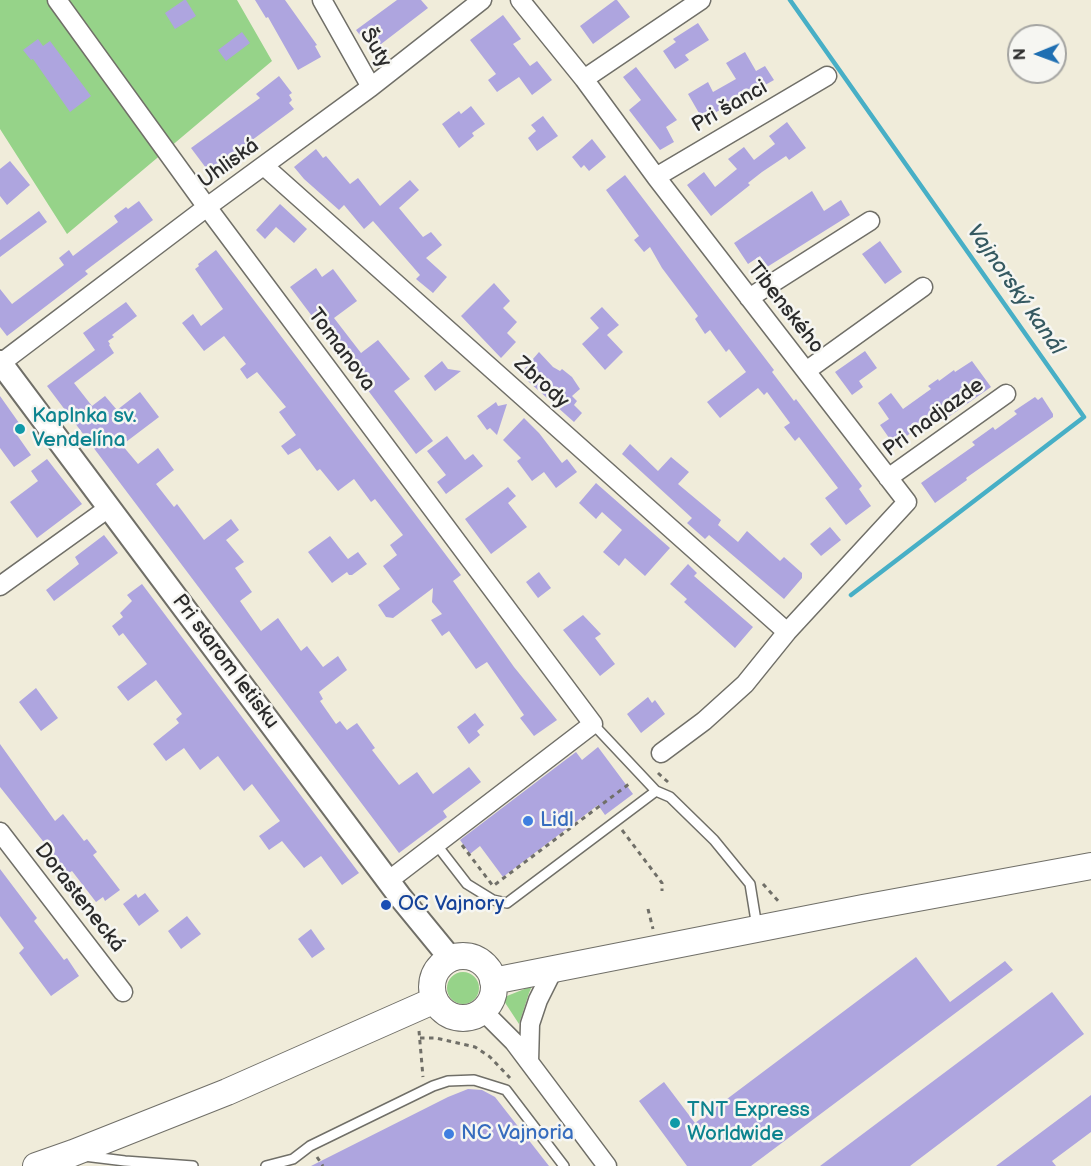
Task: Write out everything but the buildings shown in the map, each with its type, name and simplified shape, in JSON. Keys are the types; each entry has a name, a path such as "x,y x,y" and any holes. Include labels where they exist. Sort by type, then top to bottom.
{"main road":[{"path":"493,981 863,908 1091,866"},
{"path":"465,957 477,960 488,969 493,981 493,994 483,1011 472,1017 459,1018 446,1013 435,1000 432,989 439,968 451,959 465,957"},
{"path":"36,1166 73,1154 265,1076 435,1000"}],"street":[{"name":"Tomanova","path":"57,0 207,207 593,724"},
{"name":"Šuty","path":"322,0 371,87"},
{"name":"Uhliská","path":"0,363 371,87 482,0"},
{"name":"Tibenského","path":"520,0 584,79 656,177 907,502 787,632"},
{"path":"584,79 701,0"},
{"name":"Pri šanci","path":"656,177 827,76"},
{"name":"Zbrody","path":"264,166 787,632"},
{"path":"749,298 870,221"},
{"path":"806,371 923,287"},
{"name":"Pri starom letisku","path":"0,363 388,880 451,959"},
{"name":"Pri nadjazde","path":"888,478 1006,394"},
{"path":"0,586 110,507"},
{"path":"661,753 704,721 745,684 787,632"},
{"path":"388,880 593,724"},
{"name":"Dorastenecká","path":"0,832 123,992"},
{"path":"528,1062 530,1024 538,1000 553,970"},
{"path":"483,1011 514,1042 608,1166"}],"lane":[{"path":"593,724 656,791 670,797 714,840 750,884 757,929"},
{"path":"435,844 467,884 494,900 507,903 656,791"},
{"path":"266,1166 295,1163 310,1146 433,1086 448,1081 474,1080 506,1090 564,1166"},
{"path":"73,1154 125,1161 194,1166"}],"path":[{"path":"452,832 493,886 629,784"},
{"path":"615,821 662,883 662,891"},
{"path":"648,909 653,929"}],"green space":[{"path":"0,0 237,0 272,61 67,234 0,129"},
{"path":"463,972 474,977 479,988 474,999 463,1004 452,999 447,988 452,977"},
{"path":"532,986 529,993 519,1024 502,998"}],"waterway":[{"name":"Vajnorský kanál","path":"790,0 1084,417 851,595"}],"place":[{"name":"Kaplnka sv. Vendelína","path":"20,429"},
{"name":"Lidl","path":"528,821"},
{"name":"OC Vajnory","path":"386,905"},
{"name":"TNT Express Worldwide","path":"675,1123"},
{"name":"NC Vajnoria","path":"449,1134"}]}
